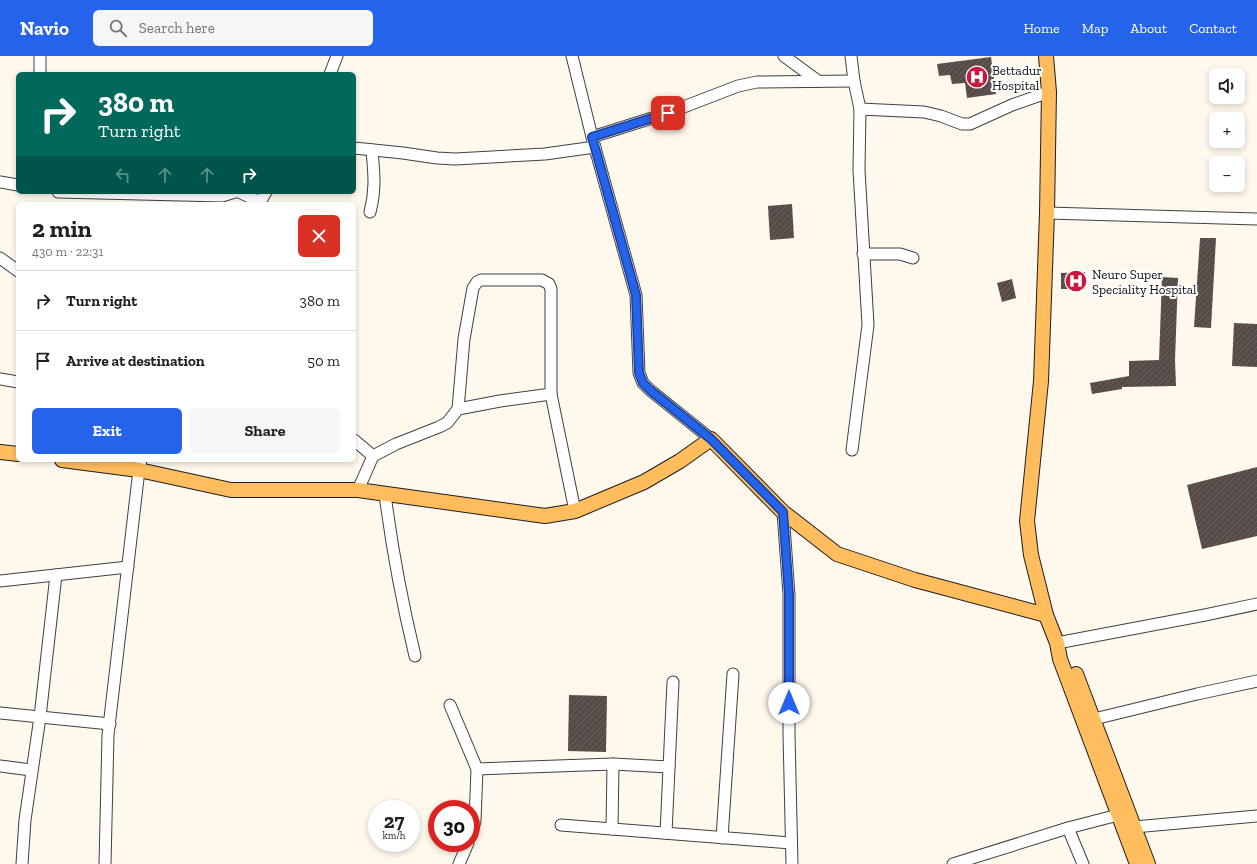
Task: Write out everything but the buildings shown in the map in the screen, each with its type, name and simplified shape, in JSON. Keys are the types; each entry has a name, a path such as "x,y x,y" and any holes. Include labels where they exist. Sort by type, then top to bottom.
{"main road":[{"path":"1046,56 1049,92 1047,213 1041,381 1027,521 1031,555 1046,615 1057,643 1060,659 1137,864"},
{"path":"93,462 140,465 230,490 358,490 545,516 575,511 644,482 680,461 711,439 783,512 838,554 915,580 1046,615"},
{"path":"0,452 16,454"},
{"path":"1057,643 1069,656 1148,864"}],"street":[{"path":"40,56 40,72"},
{"path":"331,72 337,56"},
{"path":"572,56 593,142 636,295 639,373 643,383 650,390 711,439"},
{"path":"784,56 818,81"},
{"path":"851,56 854,81 860,109 858,170 868,325 852,450"},
{"path":"356,148 403,152 437,158 455,159 545,154 593,142 738,86 757,82 854,81"},
{"path":"860,109 924,112 941,116 962,124 970,124 1012,105 1049,92"},
{"path":"370,212 374,197 372,150"},
{"path":"0,182 16,185"},
{"path":"140,194 222,196 228,194"},
{"path":"242,194 258,202"},
{"path":"1047,213 1257,219"},
{"path":"863,254 900,254 913,258"},
{"path":"0,258 16,270"},
{"path":"358,490 373,456 396,444 447,423 458,409 464,339 473,288 477,282 481,280 542,280 549,284 551,289 551,394 575,511"},
{"path":"0,379 16,382"},
{"path":"458,409 500,401 551,394"},
{"path":"356,442 373,456"},
{"path":"105,864 108,735 140,465"},
{"path":"386,494 391,537 401,594 415,656"},
{"path":"783,512 789,595 788,734 792,864"},
{"path":"0,581 128,567"},
{"path":"22,864 25,820 40,718 56,575"},
{"path":"1057,643 1257,604"},
{"path":"722,838 733,674"},
{"path":"1094,719 1257,681"},
{"path":"666,833 673,682"},
{"path":"450,705 477,768 476,800"},
{"path":"0,713 110,724"},
{"path":"477,768 614,764 669,766"},
{"path":"612,829 614,764"},
{"path":"0,766 32,770"},
{"path":"953,864 1068,828 1118,815"},
{"path":"1134,827 1257,816"},
{"path":"561,825 791,843"},
{"path":"1068,828 1083,864"},
{"path":"459,864 464,852"}],"place":[{"name":"Bettadur Hospital","path":"977,77"},
{"name":"Neuro Super Speciality Hospital","path":"1076,281"}],"route":[{"path":"668,113 592,137 636,295 639,373 643,383 650,390 711,439 783,512 789,595 789,703"}]}
